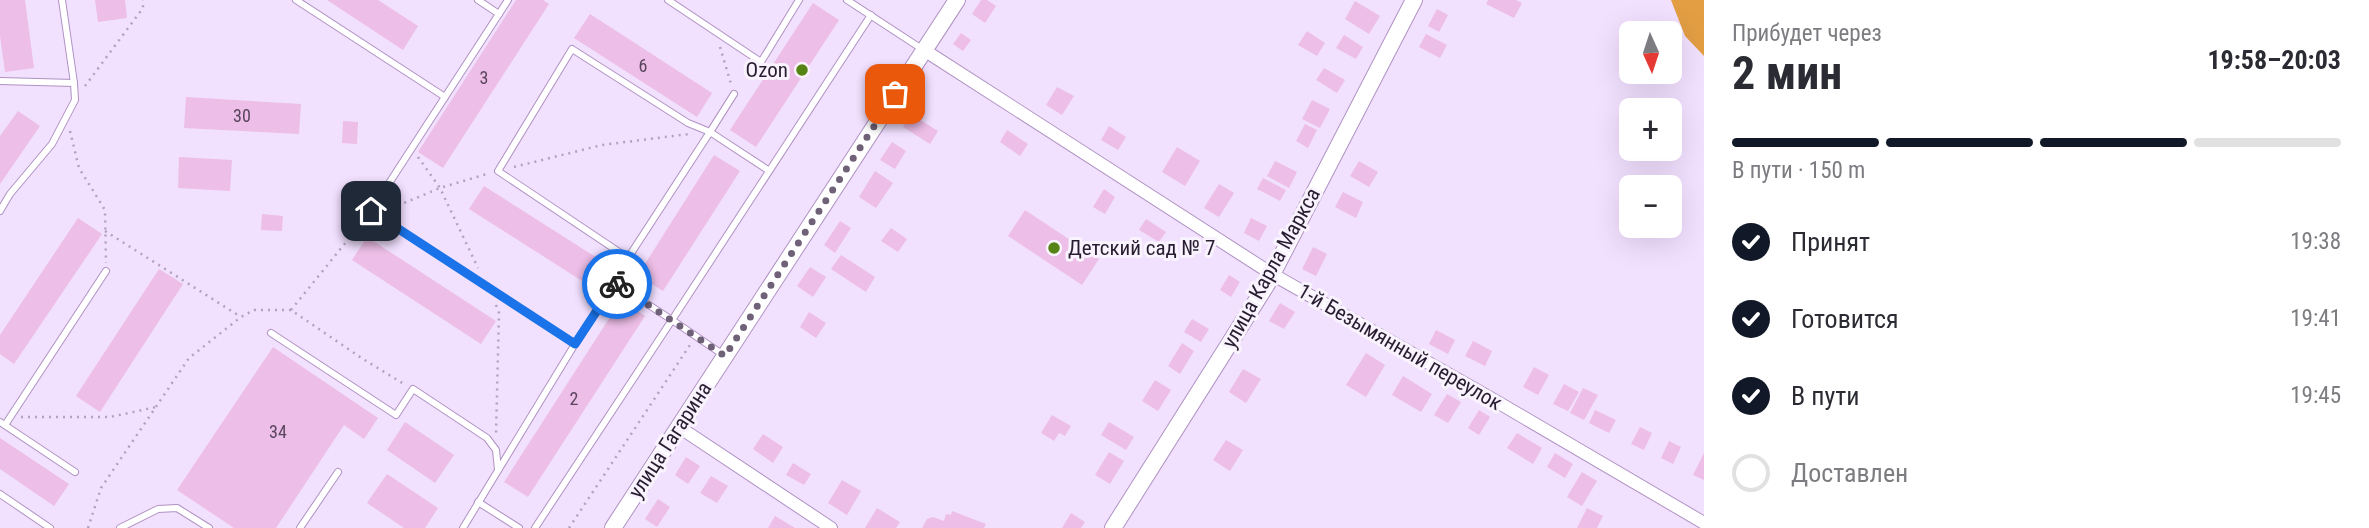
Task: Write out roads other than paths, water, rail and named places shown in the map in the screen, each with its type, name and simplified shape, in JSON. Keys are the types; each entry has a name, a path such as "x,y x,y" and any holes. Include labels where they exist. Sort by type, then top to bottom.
{"main road":[{"name":"улица Гагарина","path":"613,528 957,0"},
{"name":"улица Карла Маркса","path":"1113,528 1272,274 1414,0"}],"street":[{"name":"1-й Безымянный переулок","path":"924,51 1272,274 1704,523"},
{"path":"679,427 831,528"}],"lane":[{"path":"0,211 10,194 52,144 75,100 62,0"},
{"path":"296,0 445,97"},
{"path":"478,0 499,14"},
{"path":"508,0 371,211 575,344"},
{"path":"668,0 761,62 799,0"},
{"path":"847,0 924,51"},
{"path":"536,528 871,15"},
{"path":"628,258 498,171 572,49 768,170"},
{"path":"0,81 74,83"},
{"path":"463,528 628,258 734,94"},
{"path":"75,472 2,424 10,417 106,271"},
{"path":"615,283 725,356"},
{"path":"271,333 396,415 413,389 487,438 496,450 498,470"},
{"path":"300,528 338,472"},
{"path":"0,494 50,528"},
{"path":"478,502 519,528"},
{"path":"120,528 158,509 177,509 209,528"}],"place":[{"name":"Ozon","path":"802,70"},
{"name":"Детский сад № 7","path":"1054,248"}]}
